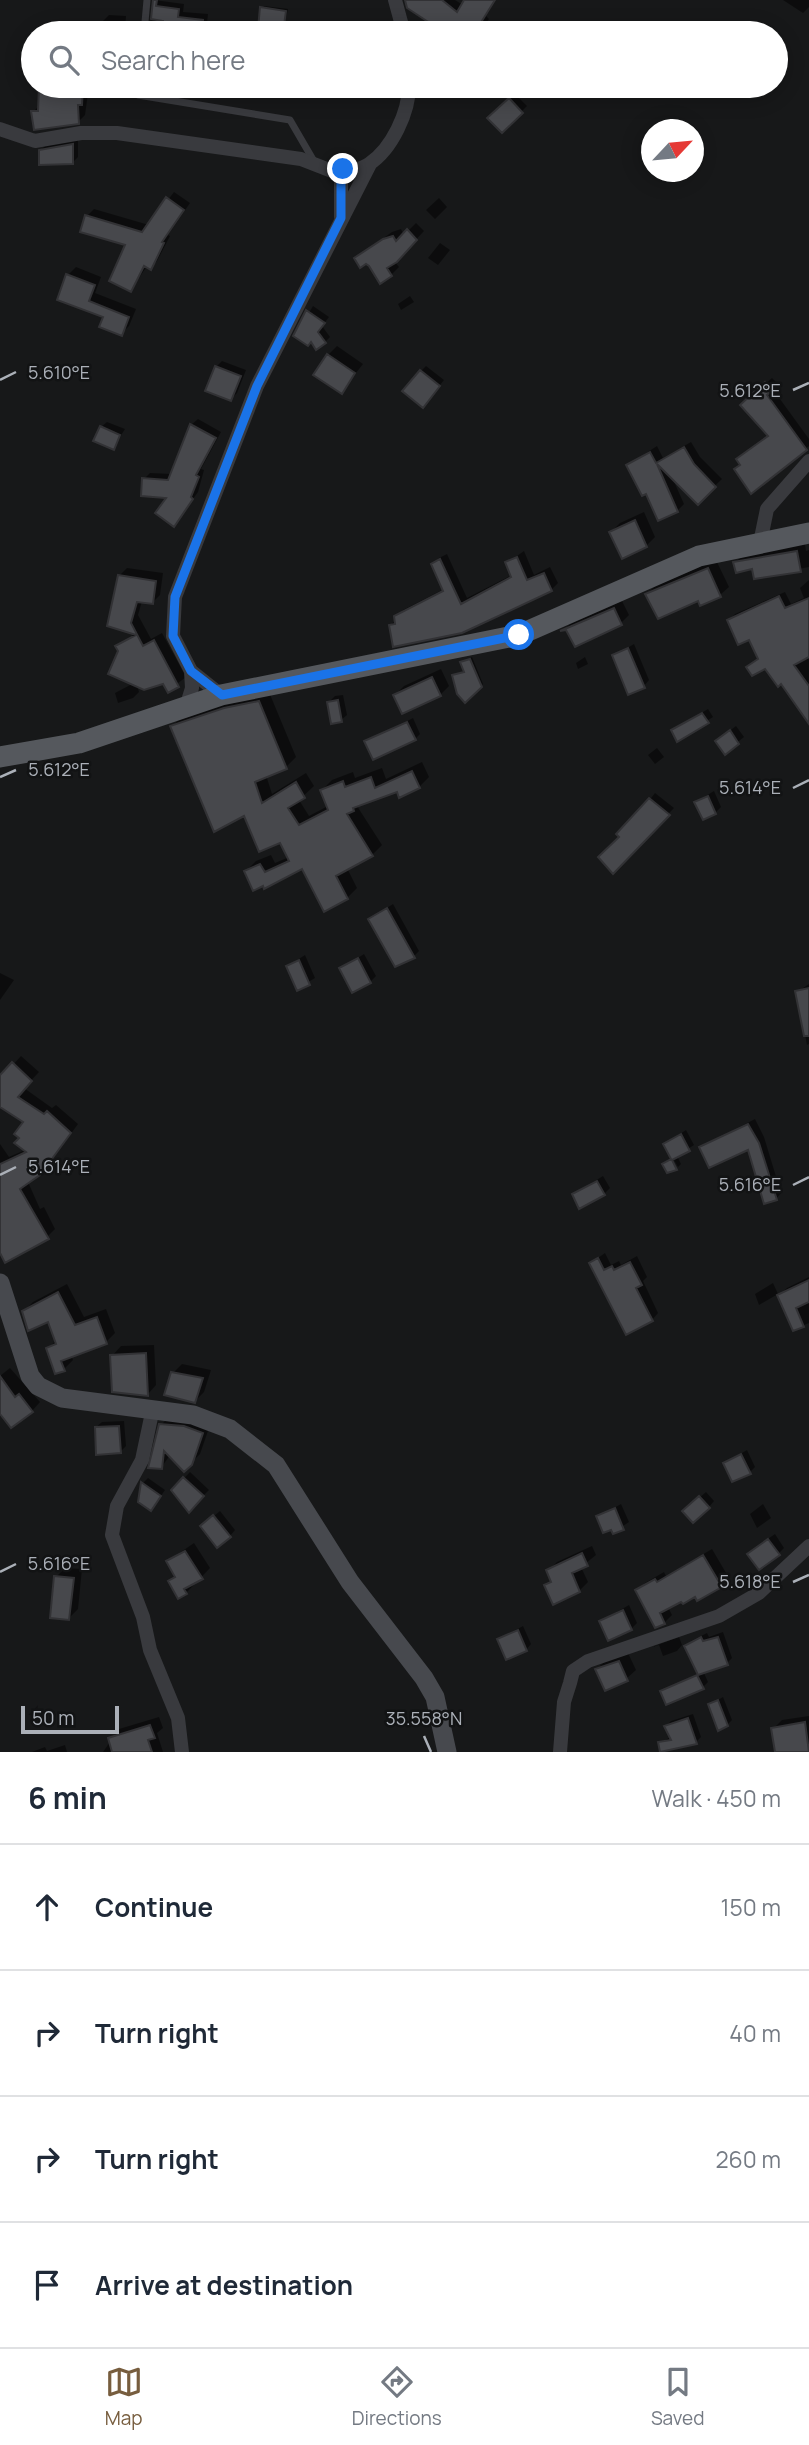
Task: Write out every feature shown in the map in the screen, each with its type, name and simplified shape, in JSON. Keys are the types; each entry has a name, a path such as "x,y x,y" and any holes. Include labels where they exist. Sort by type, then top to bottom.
{"main road":[{"path":"0,757 79,743 187,704 222,695 519,635 699,556 808,535"},
{"path":"0,1283 23,1359 38,1387 62,1398 193,1415 230,1429 276,1465 350,1582 424,1678 435,1697 447,1752"}],"street":[{"path":"396,0 401,21"},
{"path":"187,704 192,688 191,671 173,636 175,597 257,386 370,164 400,125 407,98"},
{"path":"0,129 35,141 81,133 117,133 301,159 342,176 370,164"},
{"path":"341,218 342,176"},
{"path":"760,543 767,509 809,461"},
{"path":"191,671 222,695"},
{"path":"153,1408 142,1460 117,1506 112,1535 143,1617 150,1650 178,1718 183,1752"},
{"path":"560,1752 564,1702 573,1671 587,1661 719,1616 759,1593 809,1546"}],"lane":[{"path":"145,21 147,0"},
{"path":"156,98 290,120 316,166"}],"building":[{"path":"153,0 157,0 156,6 179,9 178,17 203,20 163,21 151,19"},
{"path":"405,0 442,0 457,12 464,0 495,0 482,21 427,21 407,8"},
{"path":"260,7 286,11 285,21 259,21"},
{"path":"39,98 82,98 82,105 78,105 79,124 34,130 31,111 38,111"},
{"path":"509,98 523,113 502,133 487,118"},
{"path":"73,144 73,164 39,165 39,150"},
{"path":"166,197 184,210 162,242 164,243 151,270 144,266 131,292 109,281 125,245 80,232 85,215 142,232"},
{"path":"407,229 417,240 397,262 387,268 392,276 380,284 369,266 366,264 360,268 354,258 383,239 393,236 396,241"},
{"path":"66,274 95,285 89,301 129,317 122,336 99,327 103,317 57,300"},
{"path":"306,310 325,323 318,332 326,343 316,350 311,342 308,346 293,336"},
{"path":"327,354 355,373 342,394 313,375"},
{"path":"215,366 241,376 231,401 205,391"},
{"path":"420,370 440,386 423,408 402,391"},
{"path":"765,382 773,390 767,395 807,450 751,494 734,469 740,465 736,459 768,436 740,405"},
{"path":"190,424 216,438 196,475 199,477 191,497 193,499 174,527 155,513 166,498 141,496 142,478 168,480"},
{"path":"100,426 120,435 114,450 93,441"},
{"path":"684,447 694,464 716,487 698,505 657,464 678,512 658,521 646,494 642,496 626,465 650,452 656,463"},
{"path":"635,520 647,547 622,559 609,532"},
{"path":"797,551 801,572 754,579 752,569 736,573 733,562"},
{"path":"517,557 527,580 544,573 552,591 462,633 393,647 389,625 395,624 394,616 443,591 431,564 440,559 461,604 511,577 505,562"},
{"path":"708,568 721,597 700,606 698,601 658,619 645,594"},
{"path":"118,575 156,581 153,604 137,602 131,623 143,646 154,640 179,687 168,693 163,684 144,690 108,674 118,651 115,646 136,635 107,626"},
{"path":"779,596 785,608 809,598 809,657 794,665 809,686 809,724 781,684 778,687 765,669 752,676 746,667 758,659 749,640 738,645 727,620"},
{"path":"614,608 622,625 575,647 566,630 560,631"},
{"path":"628,648 645,688 628,695 612,655"},
{"path":"470,659 482,687 465,703 457,694 452,675 464,672 460,662"},
{"path":"432,677 441,696 402,714 393,695"},
{"path":"338,700 342,722 331,724 327,702"},
{"path":"259,701 287,769 255,782 262,803 296,782 305,798 288,808 299,825 328,810 320,790 343,781 345,787 371,777 375,788 412,771 420,788 399,798 397,792 353,808 354,811 347,814 373,856 336,876 348,899 324,912 302,869 264,889 263,886 253,891 244,871 260,864 265,872 289,861 280,843 259,852 244,816 214,832 170,726 224,708"},
{"path":"702,713 709,723 677,742 671,730"},
{"path":"407,722 416,740 373,760 364,741"},
{"path":"730,730 739,744 725,755 715,741"},
{"path":"708,796 716,814 703,820 694,802"},
{"path":"649,798 670,815 613,874 598,857 619,837 616,834"},
{"path":"387,908 415,958 395,967 368,919"},
{"path":"358,958 371,983 352,993 339,968"},
{"path":"299,960 310,985 297,991 286,966"},
{"path":"809,988 809,1036 804,1036 795,991"},
{"path":"12,1062 32,1081 18,1097 44,1114 47,1111 71,1133 40,1175 20,1189 49,1239 5,1263 0,1253 0,1164 26,1152 14,1143 19,1138 14,1134 23,1122 0,1107 0,1075"},
{"path":"748,1124 759,1143 777,1200 764,1204 748,1150 709,1168 699,1147"},
{"path":"681,1134 690,1151 672,1160 677,1170 667,1173 662,1164 671,1159 663,1144"},
{"path":"597,1181 605,1195 579,1209 572,1194"},
{"path":"598,1258 604,1270 612,1266 614,1270 630,1262 642,1285 636,1288 653,1321 626,1335 589,1263"},
{"path":"809,1280 809,1302 796,1308 804,1327 793,1331 777,1295"},
{"path":"58,1292 75,1325 97,1317 107,1344 61,1361 65,1371 55,1374 46,1348 56,1344 48,1322 28,1331 22,1311"},
{"path":"146,1353 148,1396 112,1392 110,1355"},
{"path":"171,1372 203,1378 195,1403 164,1395"},
{"path":"0,1376 15,1397 19,1394 33,1412 11,1428 0,1414"},
{"path":"159,1424 184,1426 203,1433 192,1465 184,1472 164,1451 162,1469 148,1468"},
{"path":"119,1426 121,1453 96,1455 95,1427"},
{"path":"741,1454 751,1474 732,1482 723,1463"},
{"path":"183,1477 204,1496 189,1513 171,1490"},
{"path":"141,1482 161,1496 151,1511 138,1502"},
{"path":"699,1496 710,1508 693,1523 682,1511"},
{"path":"615,1508 624,1530 613,1534 611,1530 603,1533 596,1516"},
{"path":"213,1515 231,1537 217,1548 200,1526"},
{"path":"768,1539 780,1555 759,1570 747,1554"},
{"path":"185,1551 203,1579 184,1589 187,1594 178,1599 168,1581 175,1577 166,1561"},
{"path":"582,1553 588,1566 572,1573 580,1592 553,1605 544,1585 551,1582 546,1570"},
{"path":"703,1555 722,1587 697,1601 695,1597 660,1613 665,1624 655,1628 635,1590 655,1579 657,1582"},
{"path":"54,1576 74,1578 69,1620 50,1618"},
{"path":"623,1610 632,1630 608,1641 599,1621"},
{"path":"518,1630 527,1651 506,1660 497,1639"},
{"path":"701,1637 703,1641 718,1637 728,1665 698,1675 684,1646"},
{"path":"619,1661 628,1681 605,1691 595,1669"},
{"path":"697,1675 704,1689 666,1705 660,1691"},
{"path":"718,1700 728,1726 718,1731 708,1704"},
{"path":"688,1718 697,1744 660,1752 658,1742 671,1740 664,1726"},
{"path":"805,1722 809,1752 775,1752 771,1728"},
{"path":"150,1725 155,1738 148,1740 152,1752 112,1752 108,1738"}],"route":[{"path":"343,169 339,170 337,176 341,181 341,218 257,386 188,557 175,597 173,636 191,671 222,695 519,635"}]}
